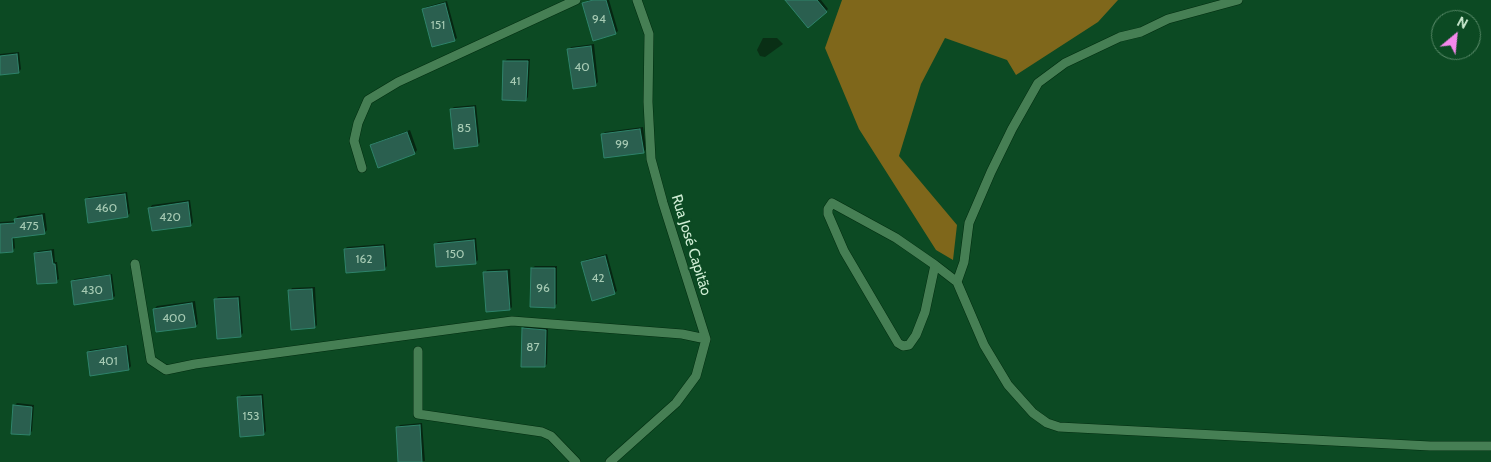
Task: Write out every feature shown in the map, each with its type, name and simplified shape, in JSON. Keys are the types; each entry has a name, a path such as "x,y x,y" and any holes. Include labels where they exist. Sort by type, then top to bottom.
{"street":[{"path":"362,168 354,141 358,124 368,100 398,82 576,0"},
{"name":"Rua José Capitão","path":"637,0 650,34 648,102 651,158 663,203 706,339"},
{"path":"957,282 964,262 969,223 1012,129 1038,84 1065,62 1120,37 1141,32 1168,19 1238,0"},
{"path":"934,265 924,312 916,335 909,345 903,346 898,343 844,250 828,214 828,209 832,203 896,238 934,265 957,282 984,345 1008,385 1033,413 1047,423 1059,427 1144,432 1430,446 1491,446"},
{"path":"135,264 151,360 166,370 195,364 512,321 682,334 706,339 696,376 676,403 610,462"},
{"path":"418,351 418,414 542,432 552,436 576,462"}],"shaded area":[{"path":"842,0 1118,0 1098,22 1016,75 1007,60 945,38 921,84 899,156 957,225 953,260 936,250 859,129 825,48"},
{"path":"763,38 777,38 783,44 765,57 760,56 757,50"}],"building":[{"path":"593,0 606,0 616,34 593,41 582,3"},
{"path":"785,0 817,0 827,12 808,28"},
{"path":"445,3 455,41 432,47 422,9"},
{"path":"591,46 596,86 573,89 567,49"},
{"path":"17,54 19,73 0,75 0,56"},
{"path":"503,61 528,61 526,101 502,100"},
{"path":"474,107 478,146 454,149 450,109"},
{"path":"640,129 644,153 604,158 601,134"},
{"path":"407,132 415,154 378,168 370,145"},
{"path":"125,194 128,217 88,223 85,199"},
{"path":"188,202 191,226 152,231 148,208"},
{"path":"42,215 45,234 12,238 13,252 0,253 0,224 15,223 14,219"},
{"path":"474,240 476,264 436,267 434,244"},
{"path":"383,246 385,270 346,273 344,249"},
{"path":"51,251 53,264 55,264 57,283 37,284 34,253"},
{"path":"605,256 615,294 592,301 581,262"},
{"path":"531,268 555,268 555,308 530,307"},
{"path":"507,271 510,310 486,312 483,272"},
{"path":"110,275 113,299 74,305 71,281"},
{"path":"312,289 315,328 291,330 288,290"},
{"path":"238,298 241,337 217,339 214,299"},
{"path":"192,303 196,327 156,332 153,309"},
{"path":"522,328 546,330 545,367 521,367"},
{"path":"126,346 129,370 90,376 87,352"},
{"path":"261,396 264,435 240,437 237,397"},
{"path":"13,405 32,407 30,435 11,434"},
{"path":"420,425 422,462 398,462 396,427"}]}
